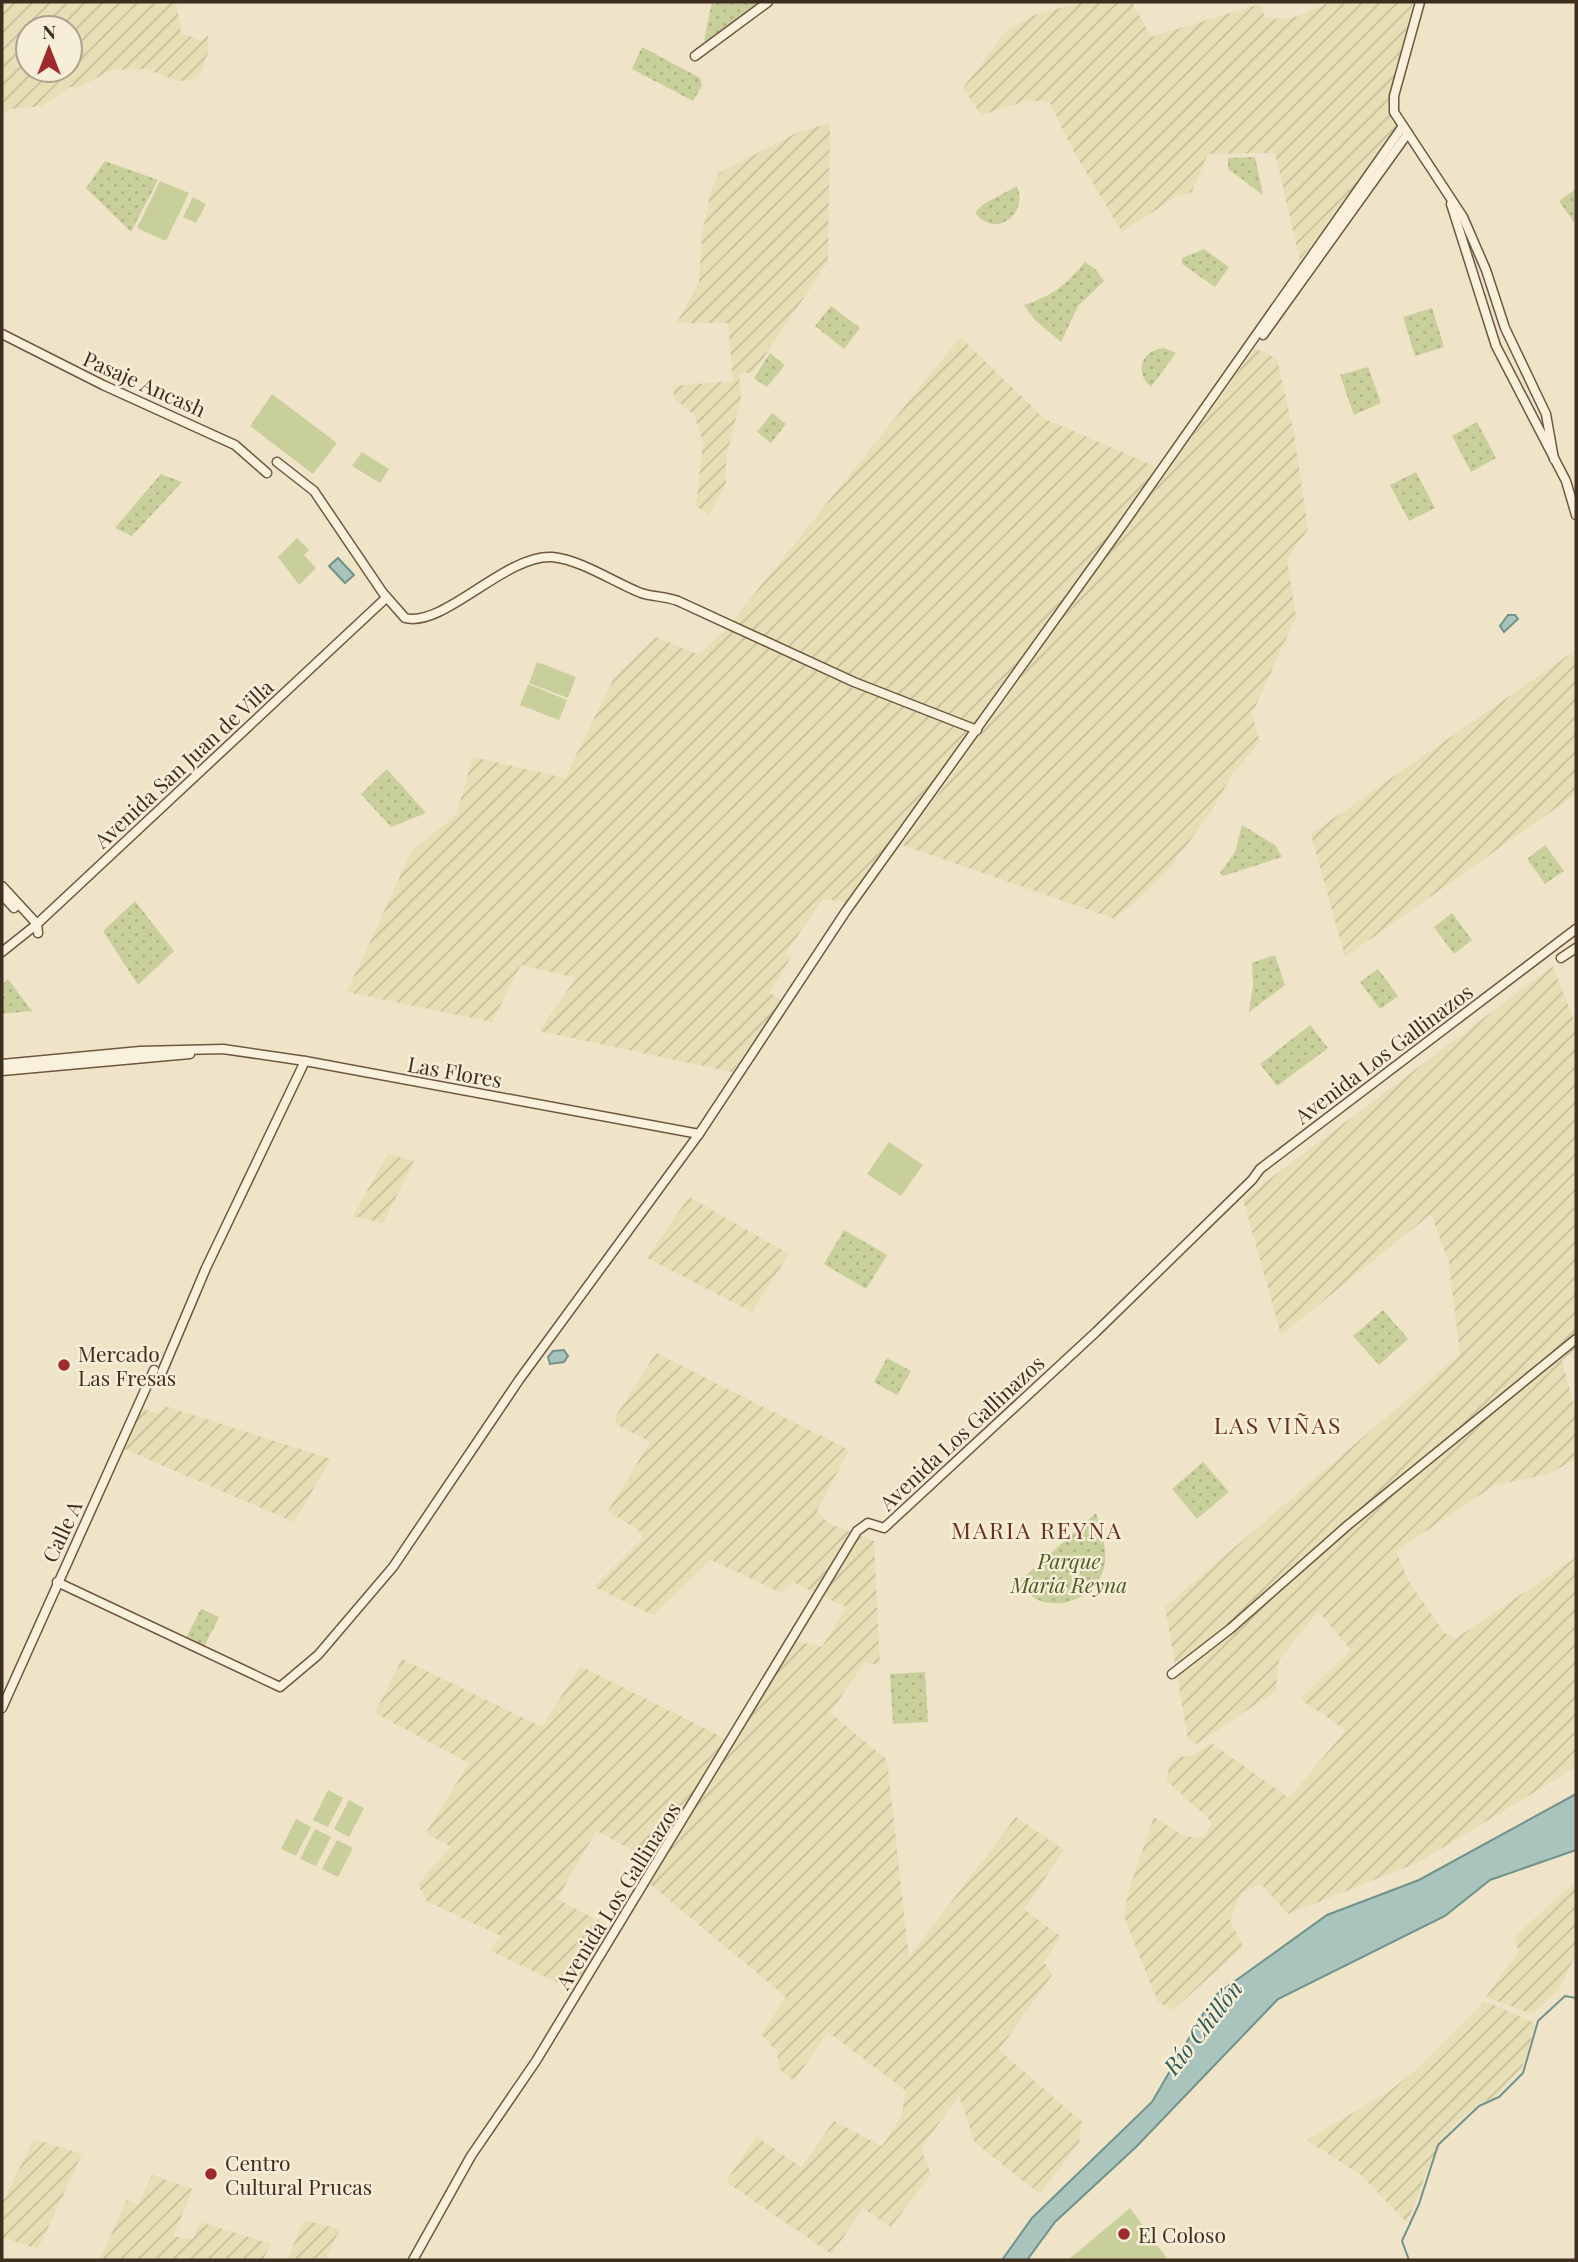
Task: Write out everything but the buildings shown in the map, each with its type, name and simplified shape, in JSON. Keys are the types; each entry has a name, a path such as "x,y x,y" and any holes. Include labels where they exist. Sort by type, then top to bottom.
{"street":[{"path":"695,56 768,2"},
{"path":"1420,2 1394,96 1394,112 1463,216 1486,270 1505,328 1546,414 1554,459"},
{"path":"1263,335 1405,130"},
{"path":"57,1582 283,1687 318,1655 393,1567 512,1390 699,1134 797,983 1405,130"},
{"path":"1447,194 1496,346 1566,481 1576,515"},
{"name":"Pasaje Ancash","path":"2,334 103,385 235,445 267,472"},
{"path":"277,462 314,491 385,596 405,618 426,617 517,566 552,557 596,572 644,594 670,598 854,682 977,730"},
{"name":"Avenida San Juan de Villa","path":"2,952 385,596"},
{"path":"2,886 33,924"},
{"path":"2,895 33,924"},
{"name":"Avenida San Juan de Villa","path":"2,946 33,924"},
{"name":"Avenida Los Gallinazos","path":"413,2260 471,2156 543,2049 857,1531 868,1523 884,1528 1096,1332 1136,1290 1252,1180 1260,1169 1576,929"},
{"path":"1562,958 1576,948"},
{"name":"Las Flores","path":"2,1064 140,1051 223,1049 304,1061 699,1134"},
{"name":"Las Flores","path":"2,1071 195,1054 203,1050"},
{"name":"Calle A","path":"2,1708 57,1582 304,1061"},
{"path":"1172,1674 1230,1629 1348,1525 1576,1339"}],"shaded area":[{"path":"2,2 176,2 181,33 202,41 208,34 208,53 201,72 193,80 178,81 146,69 112,70 79,87 70,87 42,106 10,109 2,115"},
{"path":"1084,2 1132,2 1151,37 1260,4 1265,18 1290,19 1331,2 1413,2 1387,107 1397,128 1300,260 1275,153 1208,154 1192,192 1176,197 1122,232 1074,152 1049,101 1026,101 981,115 963,88 1008,29 1037,14"},
{"path":"830,123 828,262 754,372 739,374 741,399 726,457 726,484 709,515 696,506 703,442 694,415 675,399 673,386 733,381 728,323 677,323 699,282 702,235 710,194 719,173 796,133"},
{"path":"960,337 1045,419 1157,467 848,902 823,899 785,954 791,957 770,993 782,1000 732,1072 539,1031 576,978 521,965 492,1022 347,992 412,850 456,815 473,757 565,778 614,678 656,637 699,655 727,628"},
{"path":"1255,348 1277,359 1294,434 1308,529 1287,560 1296,617 1252,714 1260,742 1232,775 1211,812 1165,874 1115,919 902,845"},
{"path":"1576,650 1576,794 1345,957 1311,834"},
{"path":"1553,966 1576,1025 1576,1349 1562,1360 1576,1414 1576,1459 1548,1474 1495,1485 1396,1551 1409,1582 1444,1632 1455,1639 1575,1558 1576,1767 1417,1863 1288,1914 1261,1884 1241,1893 1230,1920 1243,1947 1173,2010 1158,2002 1124,1917 1128,1892 1154,1817 1185,1837 1204,1837 1212,1822 1166,1780 1169,1768 1175,1758 1193,1755 1211,1743 1289,1798 1346,1730 1300,1699 1351,1650 1318,1611 1279,1660 1276,1691 1196,1744 1188,1739 1165,1607 1460,1354 1449,1263 1431,1214 1281,1335 1243,1199"},
{"path":"388,1154 414,1161 383,1223 353,1216"},
{"path":"689,1197 789,1254 752,1312 647,1258"},
{"path":"656,1353 849,1450 817,1511 828,1523 874,1541 880,1665 865,1662 830,1713 887,1760 909,1957 1016,1817 1064,1850 1024,1909 1061,1937 1044,1962 1052,1975 999,2050 1082,2122 1079,2143 1040,2194 975,2143 959,2096 921,2148 931,2175 891,2227 863,2208 832,2254 726,2182 756,2136 801,2167 834,2121 882,2146 902,2116 905,2090 828,2032 794,2081 779,2069 777,2052 761,2034 786,1997 651,1885 650,1859 596,1831 557,1899 613,1928 575,1991 491,1951 501,1936 426,1901 418,1884 451,1847 426,1833 469,1763 375,1713 402,1659 542,1727 580,1666 726,1739 796,1641 822,1647 846,1607 793,1582 782,1593 711,1560 653,1615 594,1587 643,1538 641,1532 608,1511 650,1442 615,1424 616,1416"},
{"path":"165,1406 331,1459 294,1522 122,1448 139,1408 159,1414"},
{"path":"1576,1881 1576,1954 1559,1990 1532,2014 1486,1997 1518,1952 1515,1936"},
{"path":"1484,2001 1535,2023 1527,2055 1521,2069 1494,2098 1478,2104 1451,2128 1431,2161 1407,2223 1361,2175 1307,2140 1391,2090 1418,2068"},
{"path":"34,2139 82,2154 38,2249 5,2238 2,2246 2,2203"},
{"path":"152,2175 193,2189 173,2236 193,2239 200,2222 271,2244 263,2260 99,2260 127,2200 138,2205"},
{"path":"304,2220 340,2229 325,2260 287,2260"}],"green space":[{"path":"712,2 762,2 710,40 704,41"},
{"path":"642,47 700,78 702,86 693,101 632,69"},
{"path":"1255,157 1263,195 1228,169 1228,158"},
{"path":"105,161 158,180 131,232 86,188"},
{"path":"160,181 189,193 166,241 137,228"},
{"path":"1017,186 1018,206 1008,220 992,224 975,213 982,205"},
{"path":"1576,189 1576,225 1559,201"},
{"path":"193,197 206,204 196,223 183,217"},
{"path":"1204,249 1229,267 1215,287 1182,264 1182,258"},
{"path":"1085,262 1096,270 1104,281 1078,306 1061,342 1035,320 1024,305 1043,298 1058,288"},
{"path":"831,306 860,328 844,349 815,326"},
{"path":"1432,308 1444,347 1415,356 1403,317"},
{"path":"1164,348 1176,353 1151,387 1143,375 1142,363 1150,353"},
{"path":"770,353 785,365 767,387 754,378"},
{"path":"1368,367 1381,403 1354,415 1340,375"},
{"path":"272,394 337,443 313,474 250,426"},
{"path":"772,413 786,424 771,443 757,432"},
{"path":"1477,422 1496,458 1471,472 1452,436"},
{"path":"362,452 389,469 380,483 352,466"},
{"path":"1416,472 1435,508 1409,521 1390,485"},
{"path":"161,474 182,482 132,536 115,528"},
{"path":"297,538 309,550 304,555 316,568 299,585 278,557"},
{"path":"537,662 576,677 568,698 529,683"},
{"path":"528,684 567,700 559,720 520,705"},
{"path":"387,769 426,813 391,827 361,794"},
{"path":"1242,825 1275,845 1282,857 1223,876 1220,873 1235,852"},
{"path":"1545,845 1564,871 1545,884 1527,859"},
{"path":"135,901 174,951 138,985 103,931"},
{"path":"1452,913 1472,940 1454,954 1434,927"},
{"path":"1275,955 1285,985 1249,1012 1253,985 1252,963"},
{"path":"1378,969 1398,996 1380,1009 1360,982"},
{"path":"8,979 32,1011 2,1014 2,985"},
{"path":"1310,1025 1328,1048 1277,1086 1260,1064"},
{"path":"889,1142 923,1165 901,1196 867,1174"},
{"path":"844,1230 887,1255 866,1289 824,1264"},
{"path":"1383,1310 1408,1339 1379,1365 1353,1336"},
{"path":"887,1358 911,1371 897,1395 874,1382"},
{"path":"1203,1462 1229,1492 1197,1519 1172,1489"},
{"name":"Parque Maria Reyna","path":"1096,1513 1104,1543 1105,1562 1103,1572 1092,1589 1074,1600 1054,1603 1036,1599 1016,1584"},
{"path":"201,1609 219,1617 204,1647 186,1638"},
{"path":"925,1672 928,1722 893,1724 890,1674"},
{"path":"328,1790 343,1798 328,1827 313,1820"},
{"path":"349,1800 364,1808 349,1837 334,1829"},
{"path":"296,1819 311,1827 296,1856 281,1849"},
{"path":"315,1829 331,1837 316,1866 300,1859"},
{"path":"337,1840 353,1848 338,1877 322,1869"},
{"name":"El Coloso","path":"1130,2208 1168,2260 1068,2260"}],"water":[{"path":"338,558 354,575 345,583 329,566"},
{"path":"1508,615 1515,615 1518,619 1504,632 1500,626"},
{"path":"564,1350 568,1356 564,1362 550,1364 548,1357 553,1351"},
{"name":"Río Chillón","path":"1576,1794 1576,1850 1490,1880 1445,1916 1278,1999 1136,2147 1055,2222 1027,2260 1002,2260 1032,2218 1152,2102 1213,1997 1327,1915 1419,1880"}],"waterway":[{"path":"1409,2260 1402,2241 1419,2204 1438,2145 1479,2106 1499,2097 1523,2073 1538,2021 1565,1996 1576,1998"}],"place":[{"name":"Mercado Las Fresas","path":"64,1365"},
{"name":"Centro Cultural Prucas","path":"211,2174"},
{"name":"El Coloso","path":"1124,2234"}],"district":[{"name":"LAS VIÑAS","path":"1278,1424"},
{"name":"MARIA REYNA","path":"1037,1529"}]}
